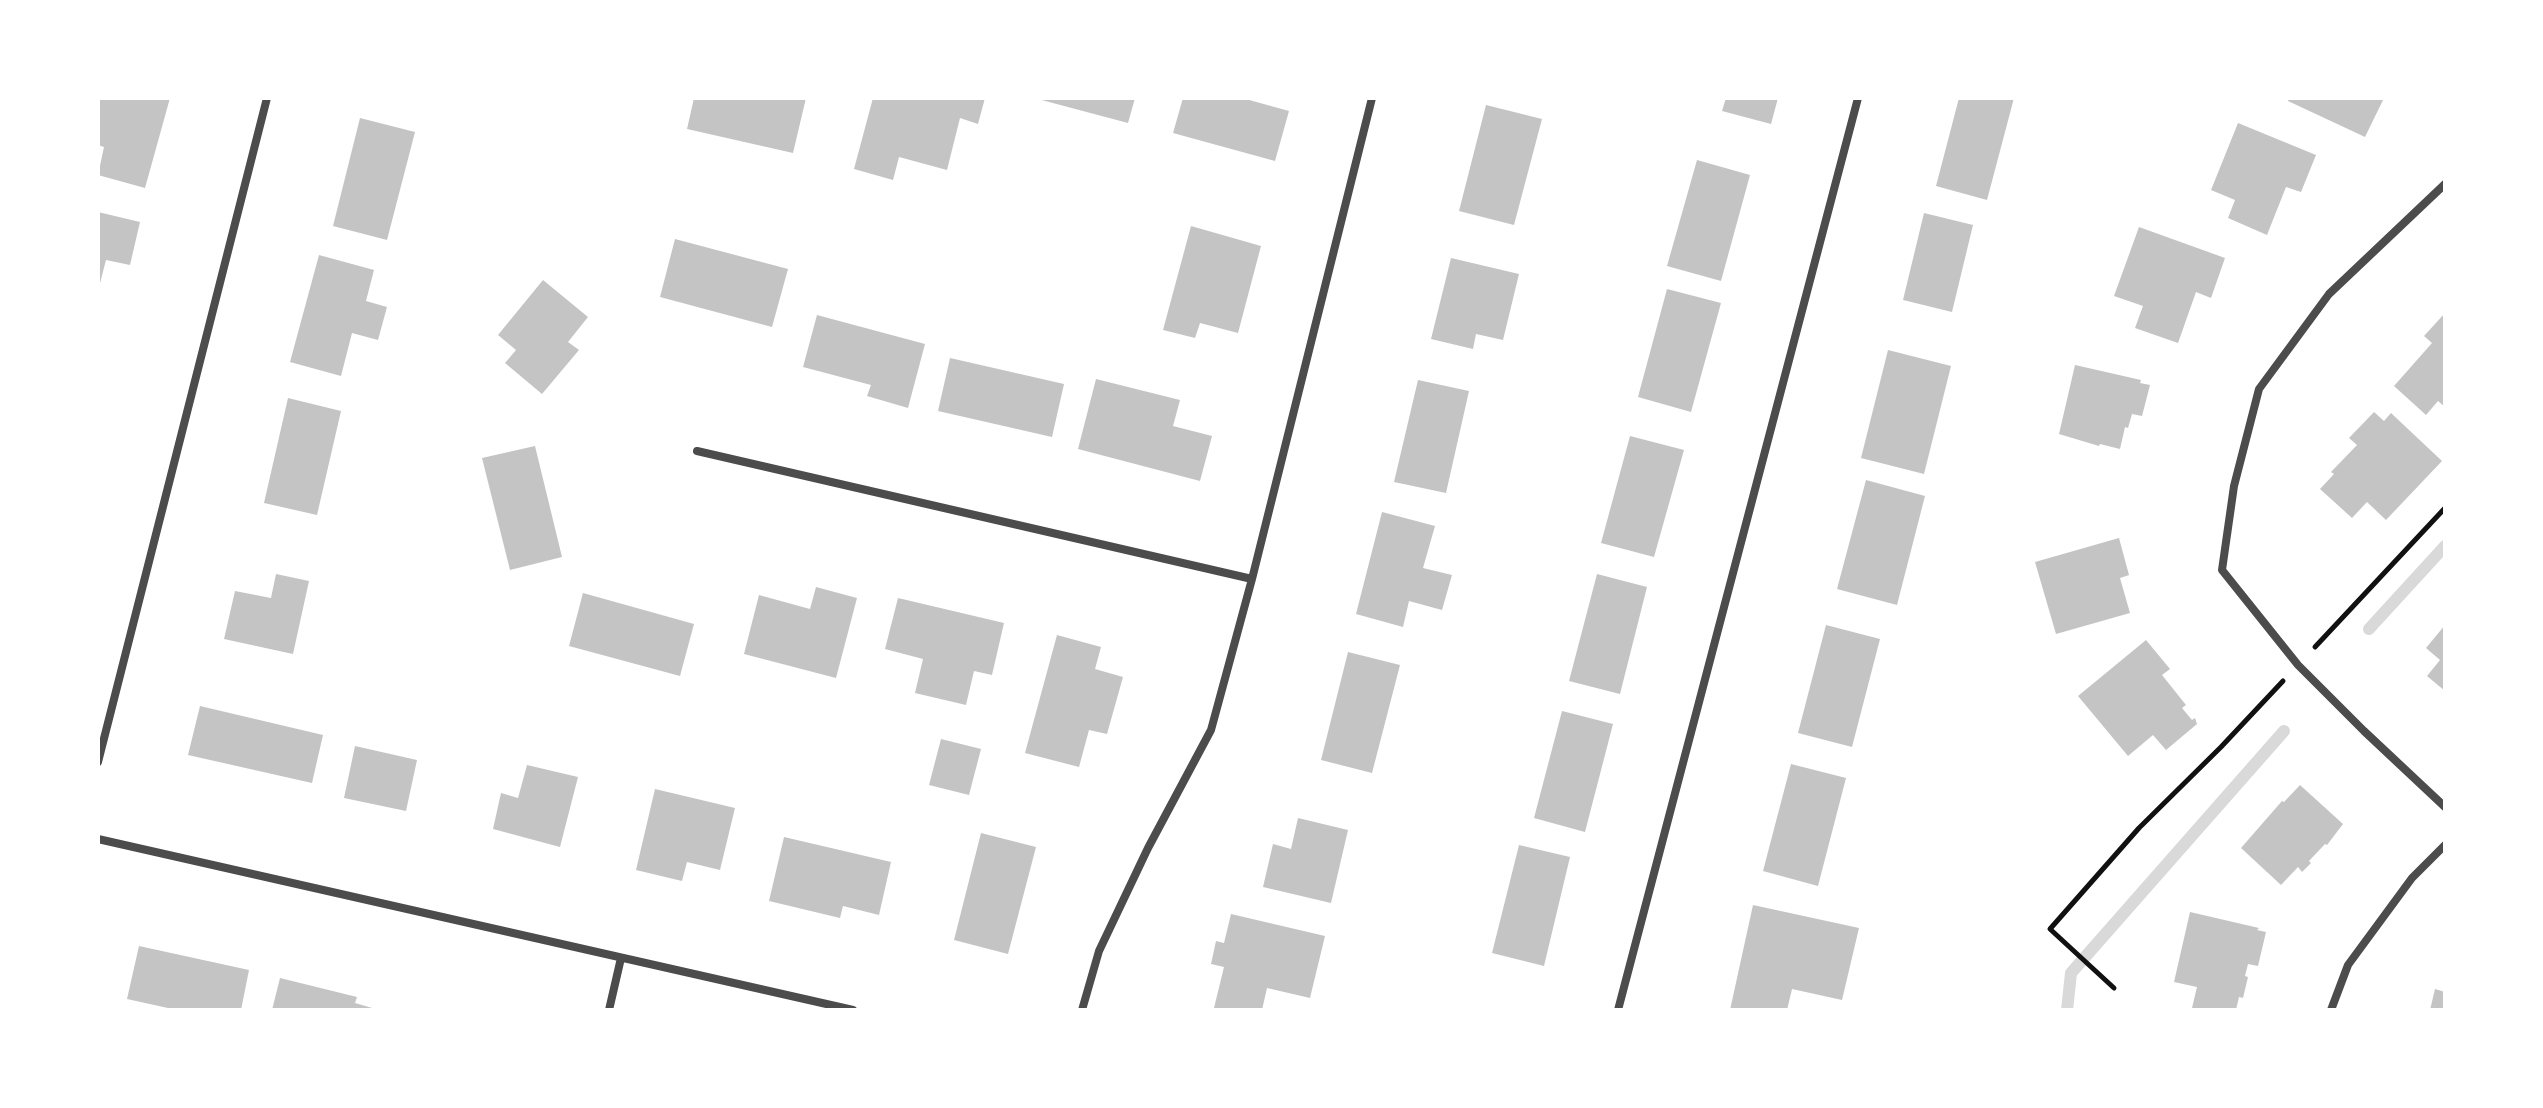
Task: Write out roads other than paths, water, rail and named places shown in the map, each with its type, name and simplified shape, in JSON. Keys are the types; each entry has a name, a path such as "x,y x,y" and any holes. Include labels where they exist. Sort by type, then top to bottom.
{"street":[{"path":"98,762 267,98"},
{"path":"1082,1010 1099,951 1148,848 1211,730 1252,579 1372,98"},
{"path":"1618,1010 1858,98"},
{"path":"2445,184 2329,294 2259,389 2234,486 2222,570 2298,665 2445,807"},
{"path":"697,451 1252,579"},
{"path":"98,839 853,1010"},
{"path":"2331,1010 2348,965 2412,878 2445,845"},
{"path":"609,1010 621,958"}],"waterway":[{"path":"2369,629 2445,546"},
{"path":"2067,1010 2071,973 2284,731"}]}
